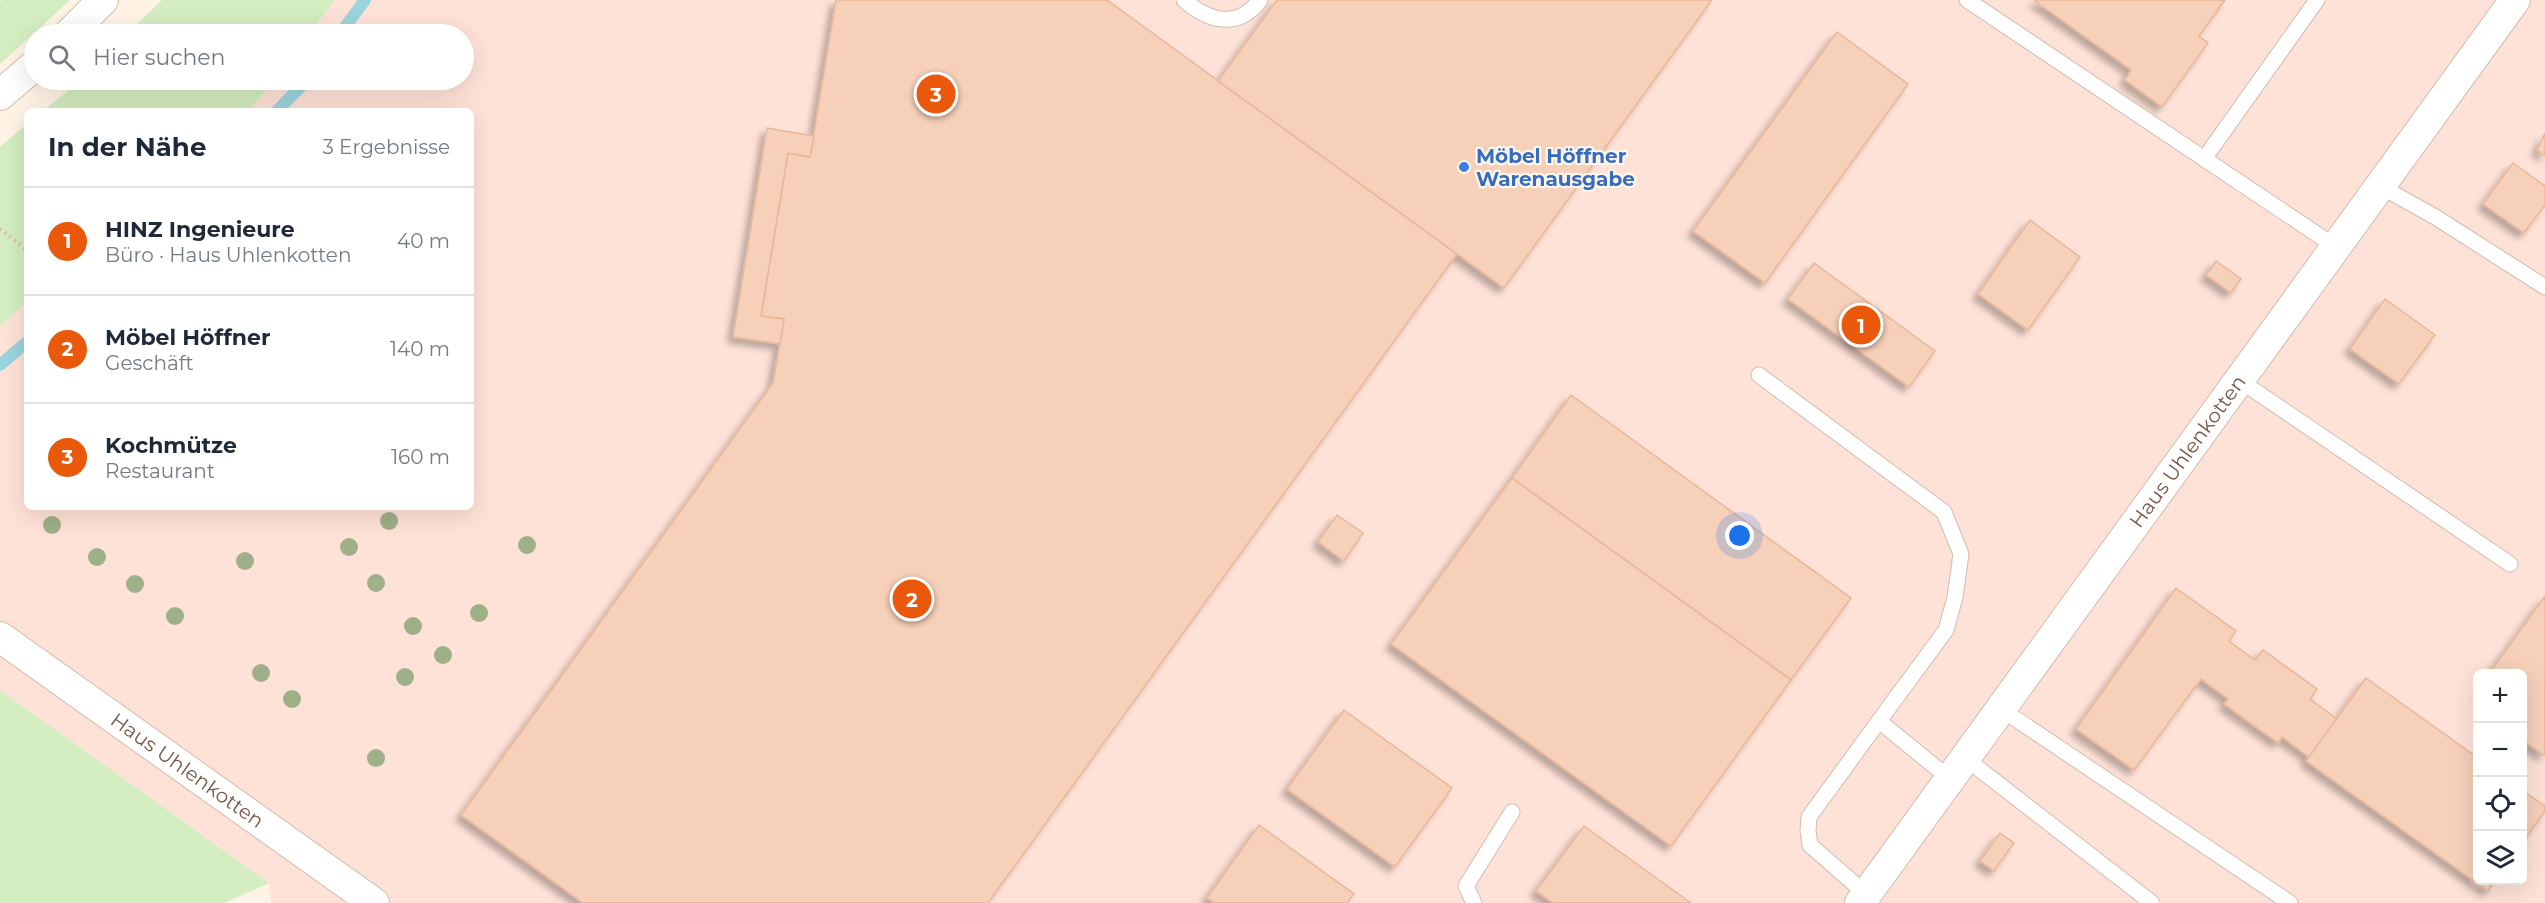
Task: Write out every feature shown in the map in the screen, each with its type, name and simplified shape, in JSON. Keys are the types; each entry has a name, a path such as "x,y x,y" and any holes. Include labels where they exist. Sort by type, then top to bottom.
{"street":[{"path":"79,24 103,0"},
{"name":"Haus Uhlenkotten","path":"1863,898 2515,0"},
{"path":"0,95 24,75"},
{"name":"Haus Uhlenkotten","path":"0,637 374,903"}],"lane":[{"path":"1184,0 1198,13 1220,21 1237,18 1260,0"},
{"path":"1967,0 2336,247"},
{"path":"2204,159 2317,0"},
{"path":"2380,186 2437,218 2545,287"},
{"path":"1759,375 1944,512 1961,554 1955,597 1946,630 1809,817 1810,845 1863,898"},
{"path":"2239,380 2510,564"},
{"path":"2001,709 2290,903"},
{"path":"1879,721 1957,768 2152,903"},
{"path":"1474,903 1466,886 1512,812"}],"path":[{"path":"0,229 24,248"}],"shaded area":[{"path":"335,0 2545,0 2545,903 271,903 269,883 0,690 0,326 24,305 24,510 474,510 474,108 251,108 266,90 474,90 474,24 317,24"}],"green space":[{"path":"2,0 70,0 44,24 24,24 24,42 0,64 0,2"},
{"path":"162,0 335,0 317,24 137,24"},
{"path":"69,90 266,90 251,108 47,108"},
{"path":"24,127 24,305 0,326 0,147"},
{"path":"0,690 269,883 224,903 0,903"}],"building":[{"path":"836,0 1107,0 1457,254 988,903 583,903 461,815 773,383 784,319 761,316 774,235 788,153 810,157"},
{"name":"Möbel Höffner Warenausgabe","path":"1277,0 1712,0 1504,288 1218,81"},
{"path":"2036,0 2225,0 2199,36 2208,43 2162,107 2125,80 2131,70"},
{"path":"1837,32 1908,84 1765,283 1693,231"},
{"path":"767,128 814,136 810,157 788,153 761,316 784,319 780,344 733,337"},
{"path":"2545,133 2545,156 2537,150"},
{"path":"2513,163 2545,186 2545,205 2524,233 2483,204"},
{"path":"2030,220 2080,257 2028,330 1978,294"},
{"path":"2216,261 2241,279 2231,293 2206,275"},
{"path":"1814,263 1935,351 1909,387 1788,299"},
{"path":"2385,299 2435,335 2399,384 2350,349"},
{"path":"1571,395 1851,598 1791,680 1512,478"},
{"path":"1512,478 1791,680 1671,846 1391,644"},
{"path":"1337,515 1363,533 1344,561 1318,542"},
{"path":"2176,588 2236,631 2229,641 2255,660 2263,650 2317,689 2310,699 2337,719 2309,757 2282,737 2278,743 2224,704 2228,699 2201,679 2134,770 2076,729"},
{"path":"2545,596 2545,756 2527,743 2527,669 2493,669"},
{"path":"2366,678 2473,754 2473,880 2306,761"},
{"path":"1344,710 1452,788 1395,867 1287,789"},
{"path":"2527,793 2545,806 2545,811 2527,836"},
{"path":"1259,825 1354,894 1347,903 1214,903 1207,898"},
{"path":"1584,826 1691,903 1553,903 1536,891"},
{"path":"2000,833 2014,843 1994,871 1980,861"},
{"path":"2480,885 2492,885 2488,891"}],"waterway":[{"path":"347,24 365,0"},
{"path":"280,108 297,90"},
{"path":"0,365 24,345"}],"place":[{"name":"Kochmütze","path":"936,94"},
{"name":"Möbel Höffner Warenausgabe","path":"1464,167"},
{"name":"HINZ Ingenieure","path":"1861,325"},
{"name":"Möbel Höffner","path":"912,599"}]}
